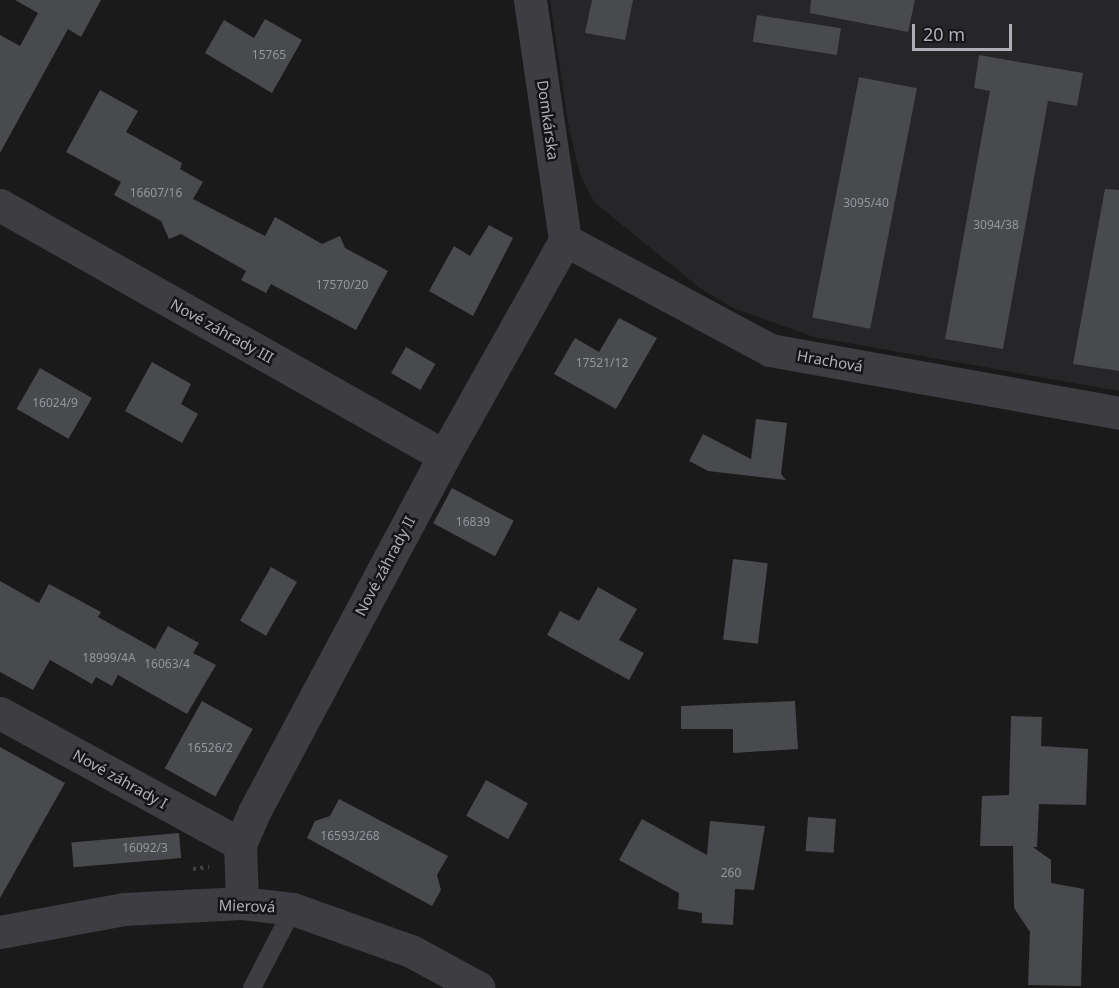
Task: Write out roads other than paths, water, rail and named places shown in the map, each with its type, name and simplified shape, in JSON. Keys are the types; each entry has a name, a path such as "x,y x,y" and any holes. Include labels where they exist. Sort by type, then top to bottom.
{"street":[{"name":"Domkárska","path":"530,0 565,240"},
{"name":"Nové záhrady III","path":"0,205 444,456"},
{"name":"Hrachová","path":"565,240 770,350 1119,414"},
{"name":"Nové záhrady II","path":"242,903 240,844 444,456 565,240"},
{"name":"Nové záhrady I","path":"0,713 240,844"},
{"name":"Mierová","path":"0,932 124,909 242,903 293,909 411,951 479,988"}],"lane":[{"path":"252,988 293,909"}]}
